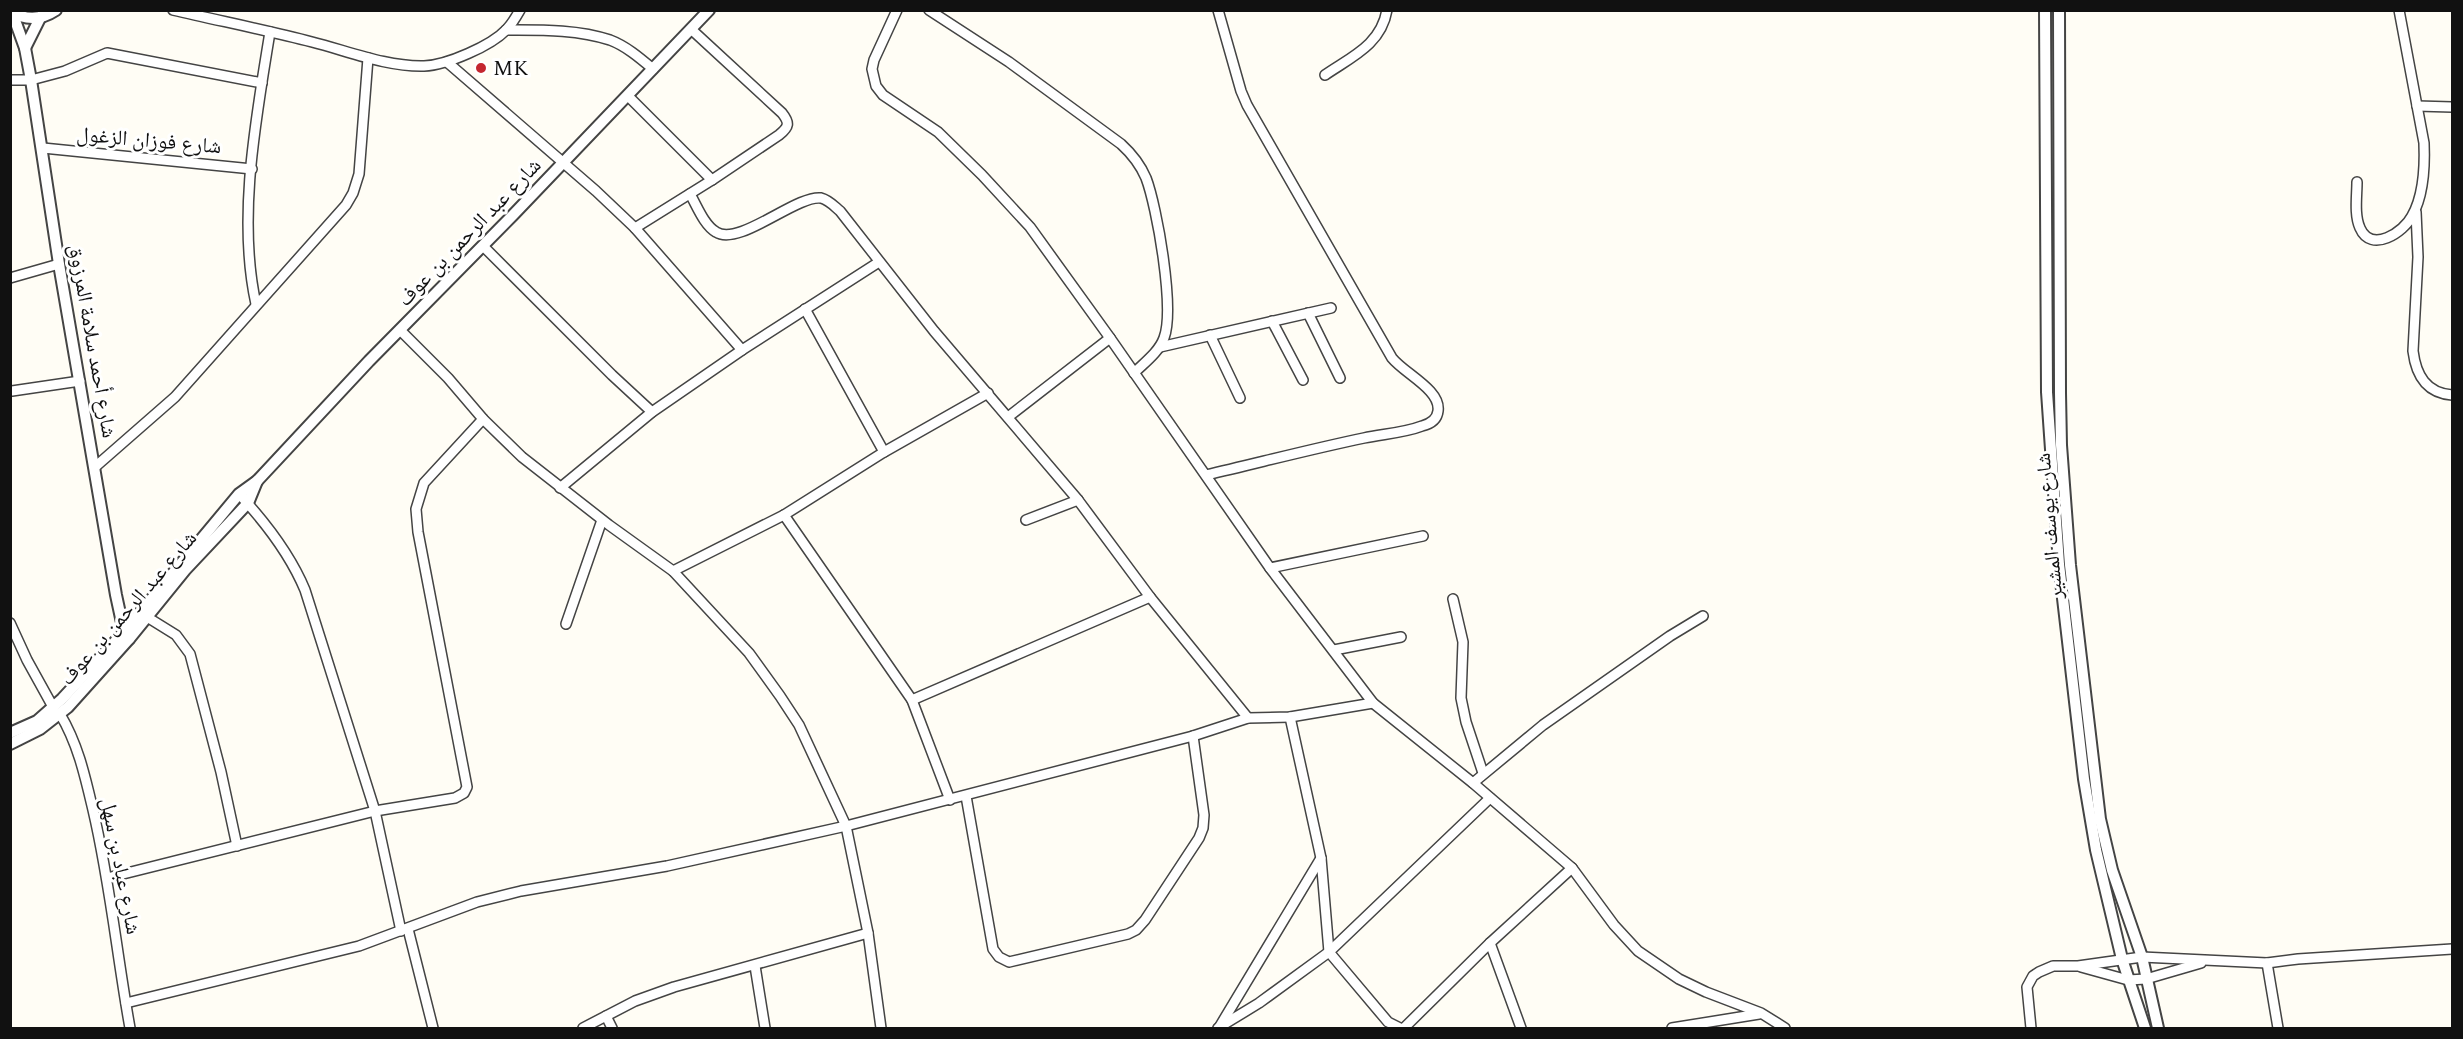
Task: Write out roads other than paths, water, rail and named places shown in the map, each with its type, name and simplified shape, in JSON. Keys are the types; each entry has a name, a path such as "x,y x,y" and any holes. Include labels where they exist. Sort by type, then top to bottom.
{"street":[{"path":"11,11 22,17 40,18 56,10"},
{"path":"173,10 368,57 424,66 447,62 495,38 506,30 520,10"},
{"name":"شارع عبد الرحمن بن عوف","path":"10,744 40,729 126,636 240,494 257,481 709,10"},
{"path":"897,10 874,60 872,69 876,86 883,95 938,132 1006,200 1052,256 1270,568 1373,703 1473,783 1572,868 1614,926 1638,951 1679,979 1761,1013 1785,1029"},
{"path":"929,10 1009,62 1121,144 1134,157 1146,177 1161,242 1168,310 1165,338 1160,347 1134,373"},
{"path":"1206,475 1420,427 1437,417 1438,410 1437,400 1431,391 1406,373 1392,358 1247,105 1241,92 1218,10"},
{"path":"1325,75 1375,40 1385,22 1386,10"},
{"name":"شارع يوسف المشير","path":"2045,10 2046,326 2050,461 2059,564 2084,779 2096,850 2122,959 2145,1029"},
{"name":"شارع يوسف المشير","path":"2059,10 2061,445 2070,566 2100,819 2112,870 2142,957 2158,1029"},
{"path":"2399,10 2425,156 2422,185 2416,210 2418,257 2413,351 2415,362 2425,384 2438,392 2452,395"},
{"name":"شارع أحمد سلامة المرزوق","path":"11,11 25,48 31,80 59,264 126,636"},
{"path":"25,48 40,18"},
{"path":"506,30 545,30 610,40 629,50 654,69"},
{"path":"635,228 712,180 788,126 782,112 692,30"},
{"path":"256,304 247,250 252,169 270,32"},
{"path":"10,80 31,80 65,71 107,53 262,83"},
{"path":"95,467 175,397 329,225 353,193 359,174 368,57"},
{"path":"447,62 596,191 635,228 742,350"},
{"path":"628,96 712,180"},
{"path":"2417,106 2452,107"},
{"name":"شارع فوزان الزغول","path":"43,148 252,169"},
{"path":"2356,182 2358,222 2365,235 2381,239 2390,238 2405,228 2416,210"},
{"path":"690,194 710,227 726,235 747,229 813,199 825,199 840,211 879,262 1078,500 1150,597 1248,718"},
{"path":"483,246 652,412"},
{"path":"560,488 652,412 742,350 879,262"},
{"path":"10,278 59,264"},
{"path":"1160,347 1330,308"},
{"path":"805,309 884,452"},
{"path":"1308,313 1340,378"},
{"path":"1272,321 1303,380"},
{"path":"400,330 522,457 602,520 673,571 749,653 780,696 799,725 846,826 868,933 881,1029"},
{"path":"1210,335 1240,398"},
{"path":"1008,417 1110,338"},
{"path":"12,391 80,381"},
{"path":"673,571 784,515 884,452 988,393"},
{"path":"107,878 375,811 455,798 464,793 466,787 418,532 416,509 424,483 483,418"},
{"name":"شارع عبد الرحمن بن عوف","path":"126,636 147,617 185,570 248,503 257,481"},
{"path":"240,494 276,539 305,590 375,811 433,1029"},
{"path":"1026,520 1078,500"},
{"path":"784,515 912,700 950,800"},
{"path":"566,624 602,520"},
{"path":"1270,568 1423,536"},
{"path":"912,700 1150,597"},
{"path":"1453,599 1462,642 1461,698 1466,722 1483,773"},
{"path":"1473,783 1543,725 1670,636 1703,616"},
{"path":"147,617 176,635 190,654 221,772 237,846"},
{"name":"شارع عباد بن سهل","path":"10,623 27,660 69,730 82,765 107,878 130,1029"},
{"path":"1334,650 1401,637"},
{"path":"126,1003 359,946 477,902 510,894 667,866 846,826 1193,736 1248,718 1290,717 1373,703"},
{"name":"شارع عبد الرحمن بن عوف","path":"10,733 57,711"},
{"path":"1290,717 1321,858 1329,952 1388,1022 1402,1029 1490,943 1572,868"},
{"path":"966,796 993,949 999,957 1009,962 1128,934 1145,920 1199,838 1203,828 1204,815 1193,736"},
{"path":"1218,1028 1259,1003 1329,952 1490,798"},
{"path":"1218,1028 1321,858"},
{"path":"583,1029 635,1000 868,933"},
{"path":"1490,943 1521,1029"},
{"path":"2031,1029 2027,992 2033,976 2053,966 2078,966 2142,957 2267,963 2452,949"},
{"path":"2078,966 2128,980 2146,979 2209,961"},
{"path":"2267,963 2278,1029"},
{"path":"755,966 765,1029"},
{"path":"1672,1029 1761,1013"},
{"path":"606,1016 612,1029"}],"place":[{"name":"MK","path":"481,68"}]}
